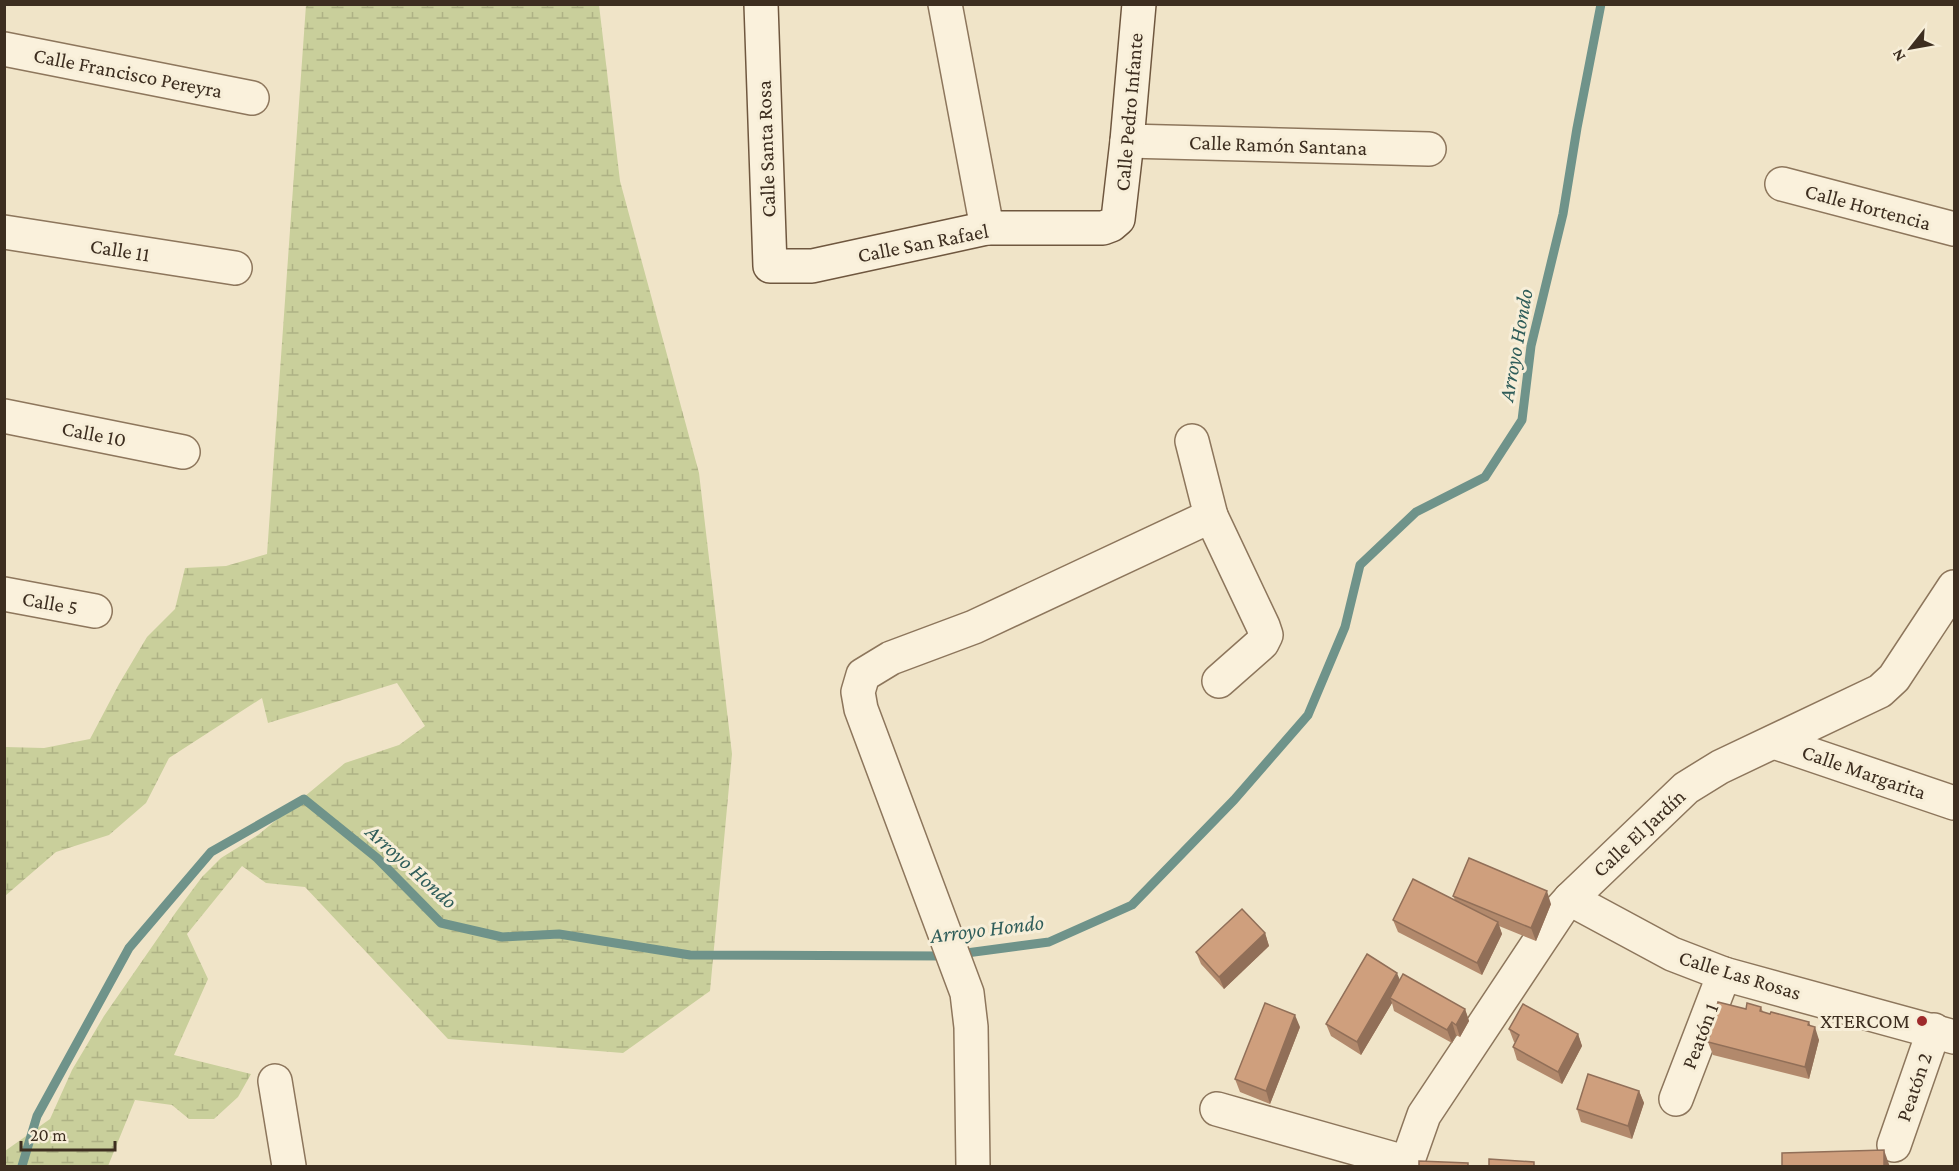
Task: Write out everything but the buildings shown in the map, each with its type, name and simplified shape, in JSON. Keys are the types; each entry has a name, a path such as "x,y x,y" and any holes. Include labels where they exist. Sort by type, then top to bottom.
{"street":[{"name":"Calle Santa Rosa","path":"761,4 770,266 798,265"},
{"path":"945,4 987,228"},
{"name":"Calle Pedro Infante","path":"1118,219 1139,4"},
{"name":"Calle Francisco Pereyra","path":"4,49 252,98"},
{"name":"Calle Ramón Santana","path":"1127,141 1429,149"},
{"name":"Calle Hortencia","path":"1782,184 1954,229"},
{"name":"Calle San Rafael","path":"798,265 812,266 987,228 1103,228 1118,219"},
{"name":"Calle 11","path":"4,232 235,268"},
{"name":"Calle 10","path":"4,416 183,452"},
{"path":"1192,441 1211,516 1266,635 1262,643 1219,681"},
{"path":"973,1167 971,1027 967,993 861,709 858,692 863,675 891,658 974,627 1211,516"},
{"name":"Calle El Jardín","path":"1407,1165 1424,1115 1561,909 1570,899 1686,788 1720,767 1880,691 1894,678 1954,587"},
{"name":"Calle 5","path":"4,594 95,611"},
{"name":"Calle Margarita","path":"1774,742 1954,803"},
{"name":"Calle Las Rosas","path":"1570,899 1672,954 1724,974 1944,1033"},
{"name":"Peatón 1","path":"1676,1099 1724,974"},
{"name":"Peatón 2","path":"1894,1145 1944,1033"},
{"path":"275,1081 289,1167"},
{"path":"1217,1108 1407,1165"}],"green space":[{"path":"306,5 599,5 620,181 699,473 732,754 710,991 623,1053 448,1039 305,887 266,883 242,866 187,934 208,979 174,1055 251,1074 238,1097 214,1119 189,1119 172,1105 135,1100 108,1166 5,1166 5,1151 50,1119 72,1070 104,1016 202,877 221,858 258,835 345,763 399,745 425,726 397,683 268,723 262,698 169,758 146,803 109,835 56,852 5,896 5,747 44,748 90,739 147,637 175,609 185,568 226,566 267,554"}],"waterway":[{"name":"Arroyo Hondo","path":"959,954 1049,942 1132,905 1234,800 1308,715 1345,627 1360,565 1416,512 1485,477 1522,420 1531,346 1563,214 1601,4"},
{"name":"Arroyo Hondo","path":"22,1166 37,1116 129,948 211,852 304,799 377,858 441,923 502,937 559,934 690,955 946,956"}],"place":[{"name":"XTERCOM","path":"1922,1021"}]}
